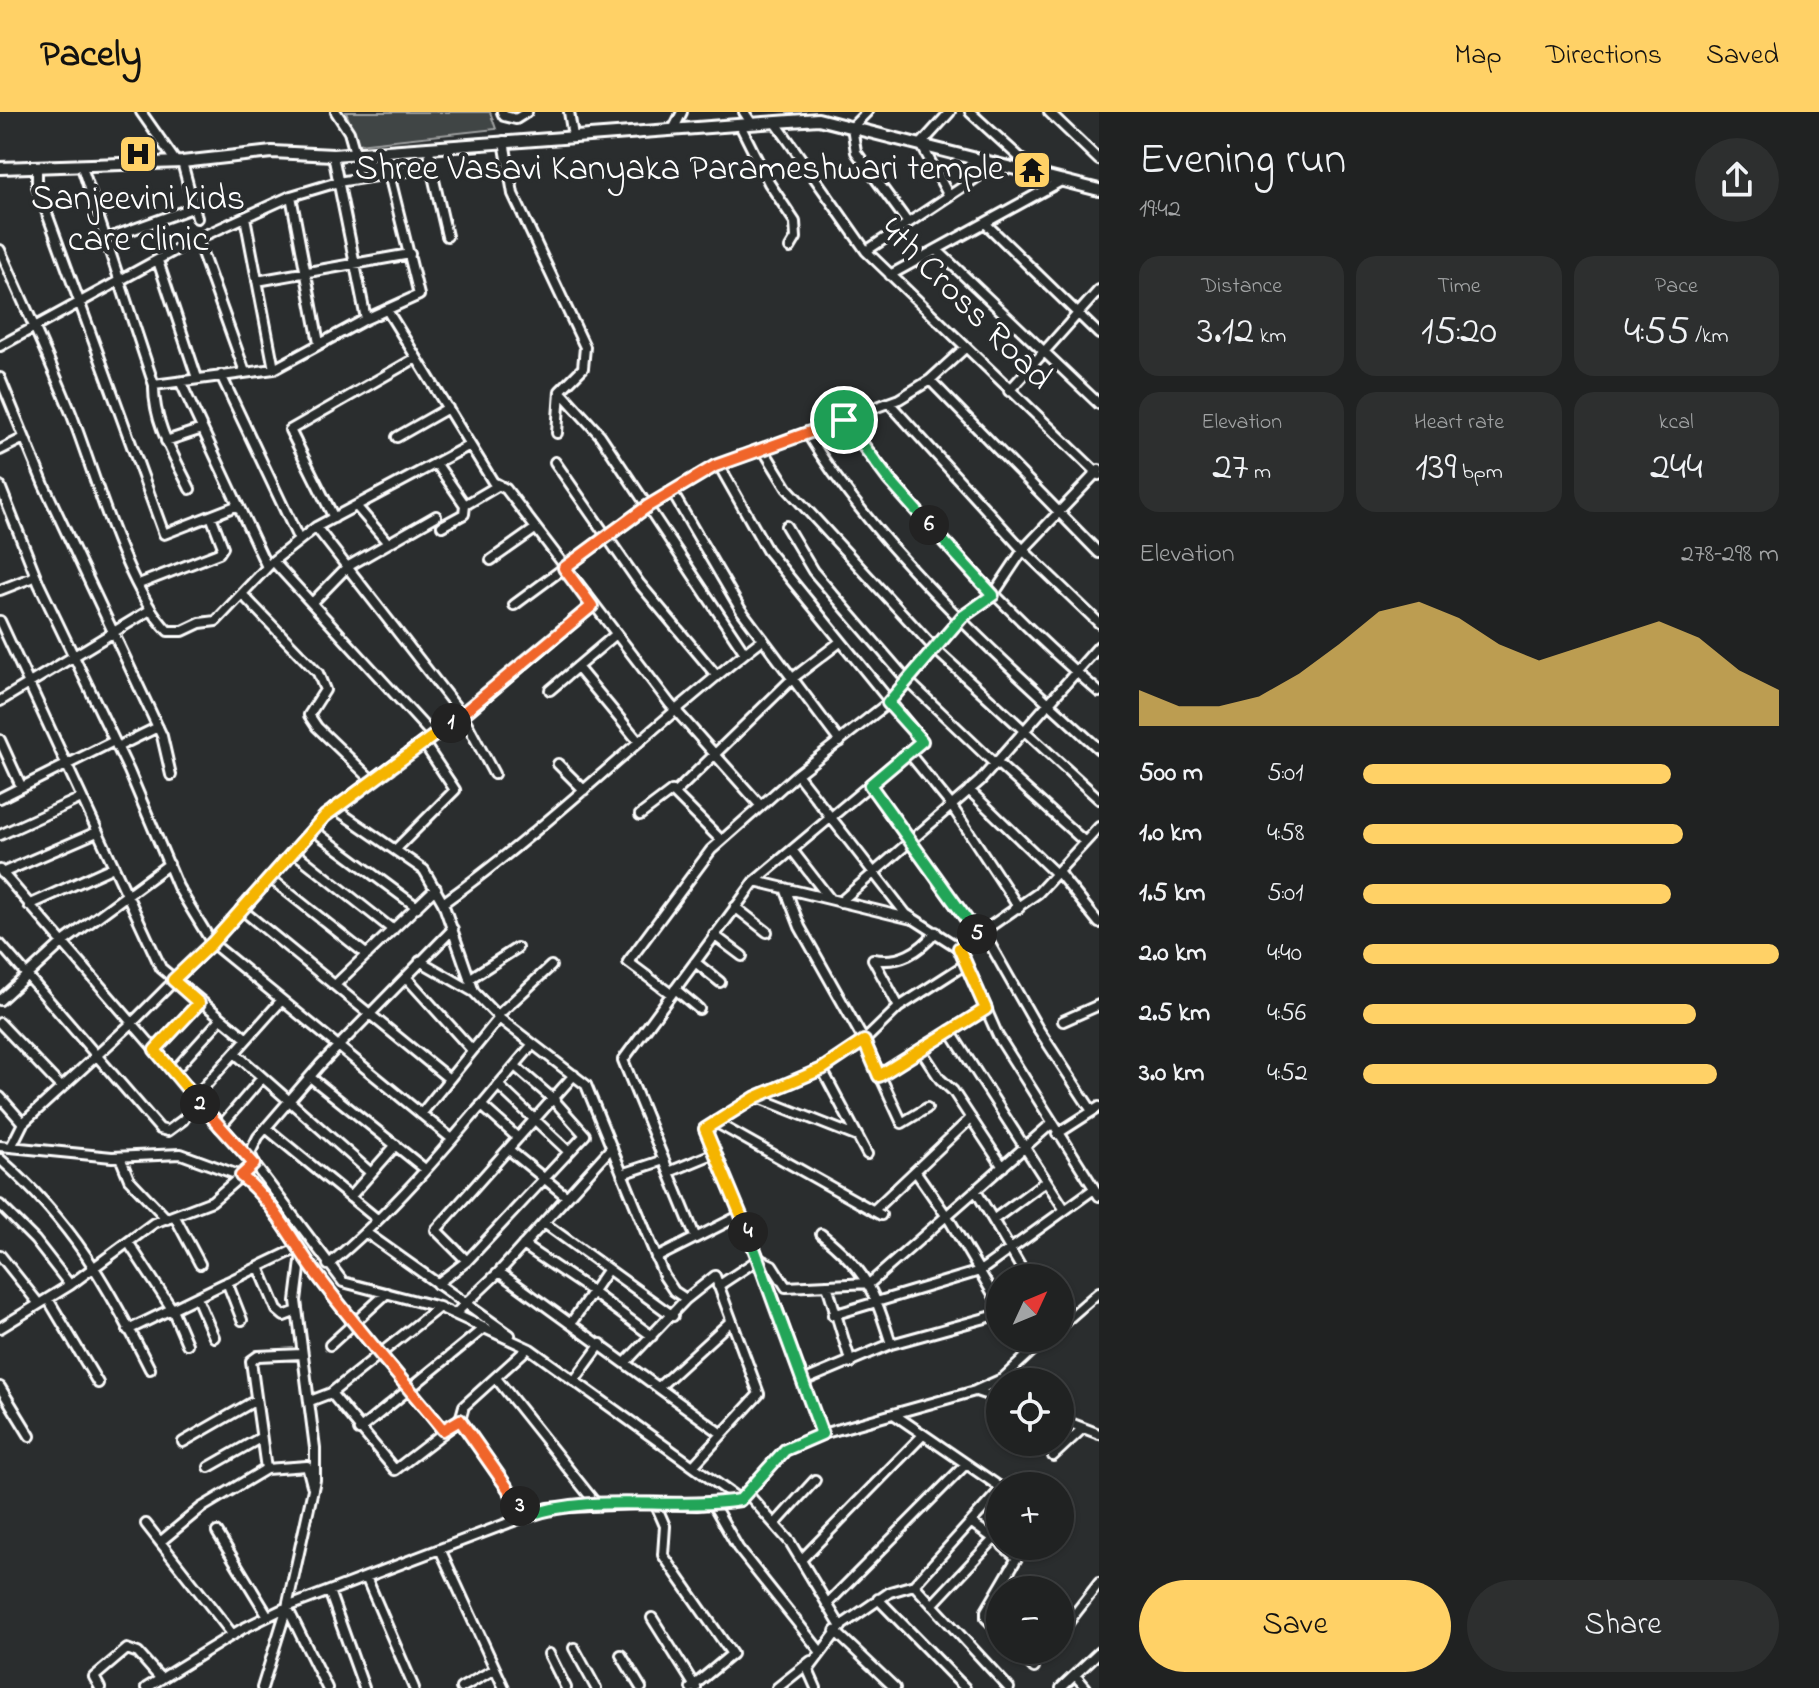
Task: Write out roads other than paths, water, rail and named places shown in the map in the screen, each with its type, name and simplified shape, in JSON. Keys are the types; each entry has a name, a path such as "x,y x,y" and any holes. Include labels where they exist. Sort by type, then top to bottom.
{"main road":[{"path":"0,168 179,162 272,152 333,155 818,119 1099,189"}],"street":[{"path":"141,112 179,162 197,218"},
{"path":"336,112 349,132 355,153"},
{"path":"502,112 504,116 516,119 527,112"},
{"path":"569,112 573,136"},
{"path":"673,130 682,112"},
{"path":"744,112 752,124"},
{"path":"867,112 852,127 856,152 908,223"},
{"path":"932,112 940,122"},
{"path":"949,196 921,144 950,112"},
{"path":"970,112 1038,174"},
{"path":"1049,112 1099,160"},
{"name":"4th Cross Road","path":"776,123 866,251 1009,391 1098,472"},
{"path":"740,125 769,183 795,222 796,238 790,248"},
{"path":"504,141 513,194 585,347 583,368 560,391 557,433"},
{"path":"429,147 447,236"},
{"path":"333,155 366,319"},
{"path":"866,251 997,164"},
{"path":"82,167 154,385 154,401 166,441 190,489"},
{"path":"0,346 197,239 291,196 338,182 431,167"},
{"path":"37,168 37,186 164,534 236,506"},
{"path":"154,385 274,369 366,319 419,295 389,174"},
{"path":"890,275 1063,180"},
{"path":"291,196 319,343"},
{"path":"106,239 195,207"},
{"path":"245,217 274,369"},
{"path":"986,224 1099,334"},
{"path":"197,239 245,372"},
{"path":"0,250 36,329 150,610 168,631 183,631 200,623 216,621 270,564 316,527 470,445"},
{"path":"937,250 1099,404"},
{"path":"257,281 410,254"},
{"path":"158,261 197,378"},
{"path":"1009,391 1099,290"},
{"path":"387,310 493,482 506,489 592,606 675,710 760,805"},
{"path":"514,605 648,506 719,465 890,404 930,380 965,348"},
{"path":"334,518 290,430 416,358"},
{"path":"221,375 299,540"},
{"path":"0,378 24,438 158,727 171,775"},
{"path":"930,380 1099,553"},
{"path":"181,383 236,506 270,564 313,602 433,736"},
{"path":"560,391 600,435 745,653"},
{"path":"890,404 1023,550 1099,623"},
{"path":"397,437 448,408"},
{"path":"844,420 889,480 993,595 1099,692"},
{"path":"166,441 202,429"},
{"path":"807,433 834,478 962,617 1099,749"},
{"path":"0,450 24,438"},
{"path":"763,449 787,488 935,649 1099,799"},
{"path":"555,462 639,583 716,675"},
{"path":"436,463 465,505 464,514 442,526"},
{"path":"695,1236 623,1060 755,881 922,741 888,703 767,550 719,465"},
{"path":"699,1009 628,962 721,840 797,774 888,703 962,617 993,595 1023,550 1098,472"},
{"path":"465,505 499,485"},
{"path":"0,486 36,576 169,864 212,943 452,1139"},
{"path":"672,492 741,610 840,742"},
{"path":"357,507 388,543"},
{"path":"139,584 219,553 223,547 211,516"},
{"path":"313,602 347,567 436,516"},
{"path":"786,526 813,571 907,680 1085,842"},
{"path":"316,527 463,716 494,774"},
{"path":"491,560 535,529"},
{"path":"0,590 36,576"},
{"path":"242,594 318,673 325,690 309,715 317,727 372,780"},
{"path":"12,1145 23,1123 132,1023 212,943 334,808 463,716 592,606"},
{"path":"0,701 75,659 150,610"},
{"path":"0,621 161,968 199,1003 247,1039"},
{"path":"550,690 615,635"},
{"path":"443,903 509,856 675,710 763,639"},
{"path":"676,792 793,678 840,642"},
{"path":"836,901 875,873 969,790 1050,704 1099,646"},
{"path":"577,667 639,742"},
{"path":"0,798 65,765 158,727"},
{"path":"0,740 21,786"},
{"path":"396,849 455,790 423,742"},
{"path":"908,752 951,805 1019,908"},
{"path":"558,764 584,790"},
{"path":"797,774 906,914 959,948 998,1036 1096,1193 1065,1210 980,1271 833,1315"},
{"path":"870,785 980,932 1037,1027 1096,1109 1057,1134"},
{"path":"969,790 1057,873 1099,923"},
{"path":"640,815 668,791 676,792 721,840"},
{"path":"0,835 81,798"},
{"path":"334,808 424,870 443,903 474,992"},
{"path":"959,948 1019,908 1057,873 1099,827"},
{"path":"313,830 417,907"},
{"path":"97,832 1,871 254,1164 343,1282 439,1307 530,1349"},
{"path":"792,850 836,901"},
{"path":"294,852 393,930"},
{"path":"0,1000 62,943 169,864"},
{"path":"29,905 113,867"},
{"path":"270,878 367,955"},
{"path":"755,881 917,921"},
{"path":"336,984 436,888"},
{"path":"785,888 800,927 864,1041 902,1123 927,1108"},
{"path":"735,907 767,932"},
{"path":"241,909 372,1012 448,1078"},
{"path":"254,1164 250,1153 288,1102 453,929"},
{"path":"899,1007 873,959 899,959 924,947 936,932"},
{"path":"714,935 742,956"},
{"path":"0,944 163,1131 183,1120 196,1099 281,1001"},
{"path":"469,979 517,948"},
{"path":"420,961 474,992 498,1017 586,1085 656,1258 674,1291 686,1299"},
{"path":"695,962 720,982"},
{"path":"822,1434 759,1259 705,1129 756,1097 822,1069 864,1041 899,1007 966,964"},
{"path":"421,1114 498,1017 551,966"},
{"path":"406,977 472,1050"},
{"path":"155,1050 199,1003"},
{"path":"1063,1021 1099,1005"},
{"path":"879,1076 986,1009"},
{"path":"173,1072 220,1020"},
{"path":"0,1023 61,1087"},
{"path":"950,1031 1065,1210"},
{"path":"328,1265 365,1232 425,1169 533,1044"},
{"path":"921,1050 1003,1167"},
{"path":"236,1054 371,1173"},
{"path":"437,1284 467,1261 585,1135 553,1099 515,1066"},
{"path":"822,1069 867,1154"},
{"path":"467,1261 436,1230 574,1075"},
{"path":"310,1077 425,1169"},
{"path":"220,1127 262,1078"},
{"path":"498,1085 569,1152"},
{"path":"0,1097 23,1123"},
{"path":"756,1097 858,1137"},
{"path":"481,1105 518,1138"},
{"path":"715,1122 877,1213 971,1118"},
{"path":"759,1259 772,1265 786,1287 870,1283 1051,1124"},
{"path":"266,1128 377,1219"},
{"path":"350,1197 396,1145"},
{"path":"0,1146 120,1157 181,1154 241,1176 268,1201 354,1323 443,1430"},
{"path":"455,1314 499,1272 612,1147"},
{"path":"508,1149 567,1197"},
{"path":"669,1172 715,1153"},
{"path":"120,1157 129,1179 171,1218 200,1264"},
{"path":"0,1159 57,1213 95,1265 150,1369"},
{"path":"622,1174 664,1160"},
{"path":"0,1328 70,1285 154,1223 212,1201 254,1164"},
{"path":"916,1172 986,1282"},
{"path":"993,1220 1046,1181"},
{"path":"976,1191 1019,1264"},
{"path":"0,1205 35,1240 70,1285"},
{"path":"656,1258 741,1215"},
{"path":"544,1223 673,1316"},
{"path":"365,1232 740,1500"},
{"path":"821,1234 844,1252 870,1283 891,1344"},
{"path":"128,1242 172,1309 187,1344"},
{"path":"523,1245 652,1336"},
{"path":"128,1330 300,1250"},
{"path":"262,1688 287,1607 314,1490 316,1459 297,1311 300,1250"},
{"path":"0,1255 43,1302 98,1383"},
{"path":"718,1286 759,1259"},
{"path":"259,1267 277,1310 284,1316 297,1311"},
{"path":"571,1323 608,1269"},
{"path":"499,1272 721,1433"},
{"path":"626,1362 686,1299 715,1276 759,1394 693,1466"},
{"path":"227,1282 242,1320"},
{"path":"827,1285 833,1315 851,1363"},
{"path":"1074,1314 1099,1292"},
{"path":"330,1345 387,1293"},
{"path":"197,1298 214,1337"},
{"path":"310,1401 331,1393 439,1307"},
{"path":"803,1381 891,1344 986,1318"},
{"path":"659,1387 731,1321"},
{"path":"359,1430 484,1328"},
{"path":"574,1381 601,1344"},
{"path":"331,1393 394,1470 460,1420 464,1406 530,1349"},
{"path":"146,1688 233,1635 287,1607 548,1508 655,1503 713,1504 740,1500 785,1450 822,1434 975,1391 1002,1379 1030,1352"},
{"path":"266,1469 251,1361 258,1356 302,1354"},
{"path":"496,1378 597,1505"},
{"path":"0,1387 30,1436"},
{"path":"975,1391 986,1395"},
{"path":"183,1442 256,1400"},
{"path":"895,1415 986,1478"},
{"path":"460,1420 527,1516"},
{"path":"1074,1424 1099,1434"},
{"path":"1074,1436 1083,1428"},
{"path":"801,1560 922,1436"},
{"path":"209,1467 260,1438"},
{"path":"827,1604 966,1464"},
{"path":"160,1542 201,1508 266,1469 307,1466 314,1490"},
{"path":"775,1524 815,1480"},
{"path":"747,1493 801,1560 838,1629 895,1688"},
{"path":"652,1618 694,1687 731,1658 731,1651 663,1555 665,1526 655,1503"},
{"path":"713,1504 738,1548 820,1651"},
{"path":"816,1688 808,1670 838,1629 878,1599 914,1585 986,1506"},
{"path":"972,1523 986,1533"},
{"path":"146,1524 233,1635"},
{"path":"217,1532 268,1616"},
{"path":"440,1549 504,1688"},
{"path":"932,1605 986,1555"},
{"path":"366,1577 414,1688"},
{"path":"1074,1615 1099,1583"},
{"path":"914,1585 1009,1688"},
{"path":"329,1591 364,1688"},
{"path":"878,1599 965,1688"},
{"path":"287,1607 327,1688"},
{"path":"574,1648 596,1688"},
{"path":"100,1688 94,1677 127,1649 138,1653 161,1679"},
{"path":"1061,1688 1099,1652"},
{"path":"549,1654 566,1688"},
{"path":"621,1655 641,1688"},
{"path":"777,1688 813,1660"},
{"path":"1030,1664 1034,1668"},
{"path":"461,1688 495,1669"},
{"path":"1075,1675 1086,1688"}],"place":[{"name":"Sanjeevini kids care clinic","path":"138,154"},
{"name":"Shree Vasavi Kanyaka Parameshwari temple","path":"1032,170"}]}
